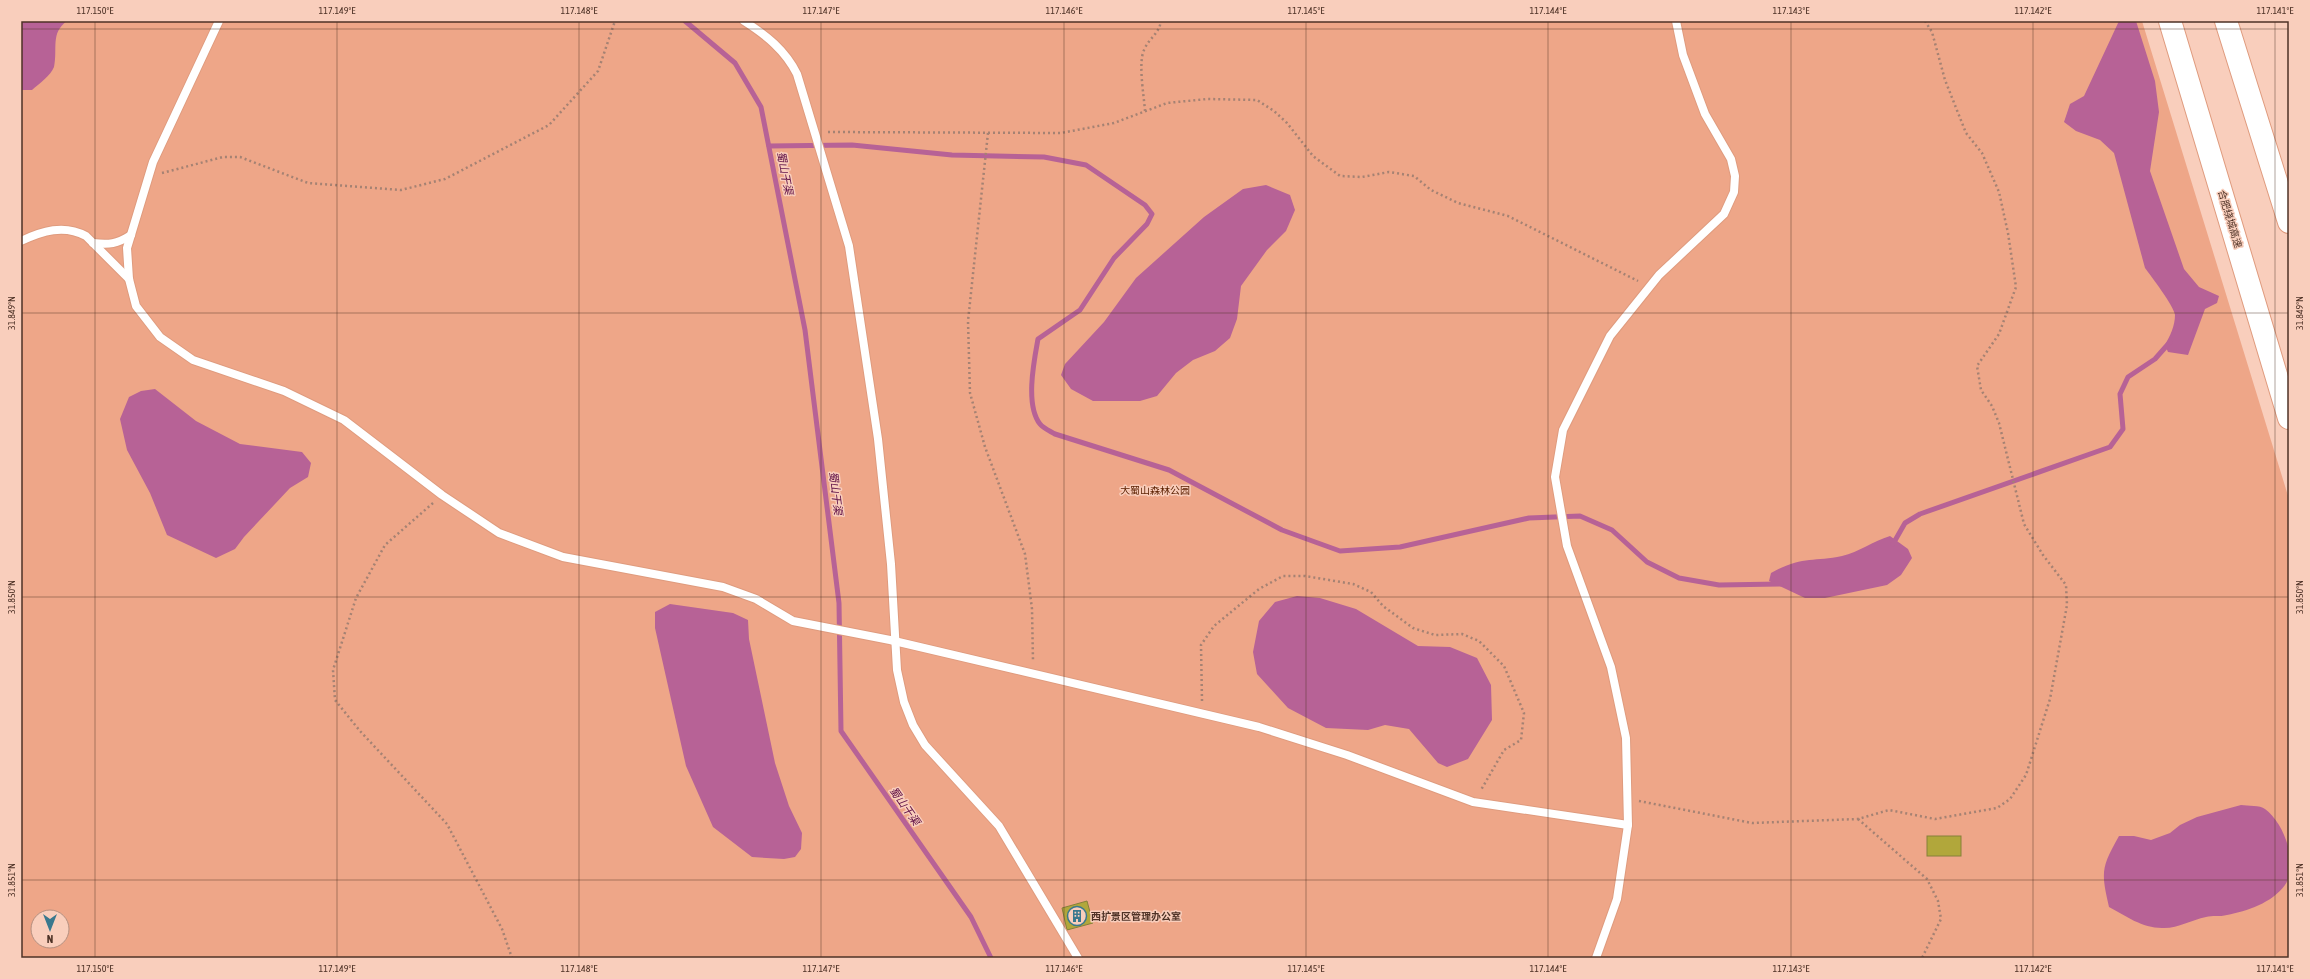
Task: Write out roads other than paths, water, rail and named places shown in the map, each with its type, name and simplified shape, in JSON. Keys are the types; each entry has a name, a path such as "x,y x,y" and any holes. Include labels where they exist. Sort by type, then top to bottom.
{"highway":[{"name":"合肥绕城高速","path":"2170,21 2289,418"},
{"path":"2226,21 2289,222"}],"lane":[{"path":"220,21 153,162 127,248 129,279 136,306 160,337 193,360 284,391 344,420 442,495 499,533 563,557 723,587 756,599 793,621 894,641 1259,727 1347,755 1473,802 1628,825"},
{"path":"744,21 776,45 790,60 797,74 849,246 878,439 891,564 894,641 897,670 904,702 913,725 925,744 999,826 1078,958"},
{"path":"1596,958 1618,899 1628,825 1626,738 1611,667 1567,546 1559,508 1555,477 1558,448 1568,416 1610,336 1659,275 1724,214 1732,200 1735,184 1731,159 1705,114 1683,55 1676,21"},
{"path":"21,241 37,233 66,229 80,233 93,243 129,279"},
{"path":"93,243 108,245 118,244 131,235"}],"waterway":[{"name":"蜀山干渠","path":"685,21 735,63 761,107 805,330 839,603 841,731 971,917 991,958"},
{"path":"769,146 852,145 952,155 1044,157 1086,165 1145,205 1152,214 1147,224 1114,258 1080,310 1038,339 1032,383 1033,406 1035,416 1040,424 1055,434 1169,470 1282,530 1340,551 1400,547 1529,518 1580,516 1612,530 1647,562 1679,578 1719,585 1781,584"},
{"path":"1893,544 1905,523 1920,514 2110,447 2123,429 2120,394 2128,377 2155,359 2170,342"}],"place":[{"name":"西扩景区管理办公室","path":"1077,916"}],"park label":[{"name":"大蜀山森林公园","path":"1155,490"}]}
